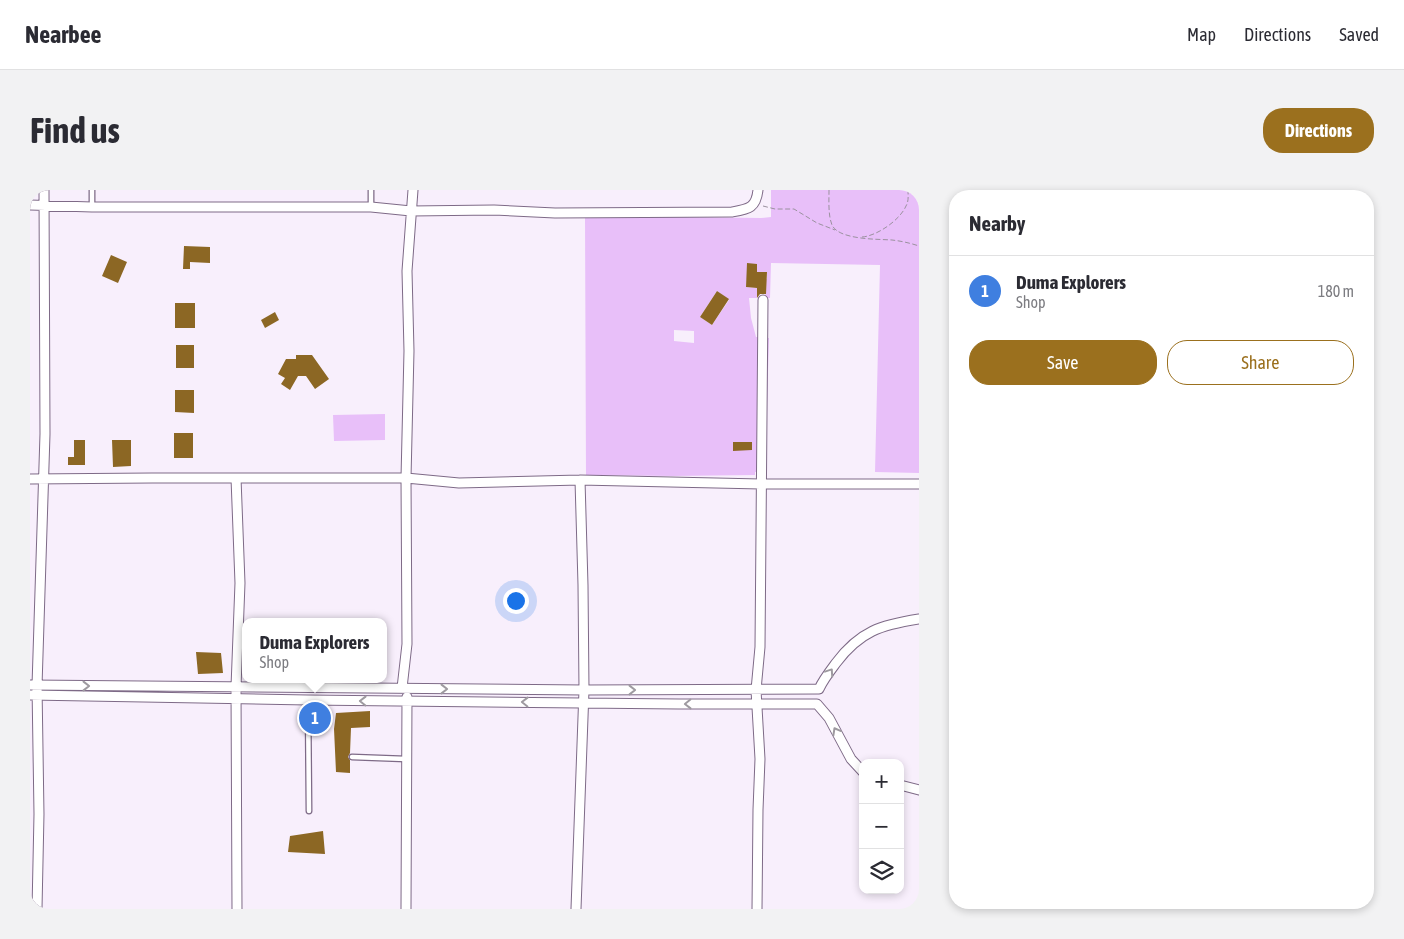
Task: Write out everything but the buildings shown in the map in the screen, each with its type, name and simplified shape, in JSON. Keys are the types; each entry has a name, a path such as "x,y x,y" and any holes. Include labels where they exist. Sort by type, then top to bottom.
{"street":[{"path":"37,909 39,814 34,690 44,479 44,190"},
{"path":"406,909 406,478 409,351 407,270 413,190"},
{"path":"30,205 92,207 371,207 411,211 494,210 554,213 732,212 751,207 755,203 758,190"},
{"path":"757,909 760,759 756,690 760,638 763,300"},
{"path":"236,478 240,583 236,686 237,909"},
{"path":"30,479 406,478 459,483 580,480 760,484 919,484"},
{"path":"576,909 584,690 580,480"},
{"path":"817,704 819,690 839,658 857,640 889,624 919,619"},
{"path":"34,690 236,686 584,690 819,690"},
{"path":"34,690 236,699 817,704 829,718 851,759 859,768"},
{"path":"904,786 919,790"}],"lane":[{"path":"92,190 92,207"},
{"path":"371,190 371,207"},
{"path":"308,700 309,810"},
{"path":"352,757 406,759"}],"path":[{"path":"829,190 831,222 836,230"},
{"path":"858,237 866,237 877,233 892,222 906,207 908,190"},
{"path":"755,203 775,209 794,209 818,223 846,235 893,240 919,246"}],"shaded area":[{"path":"771,190 919,190 919,473 875,472 880,265 771,263 770,298 765,298 766,287 759,279 767,279 767,272 747,278 746,287 757,288 757,298 749,298 751,318 756,337 769,338 765,472 755,472 755,475 586,475 585,216 771,217","holes":["717,291 729,300 712,325 700,317","674,330 694,331 694,343 674,341","733,442 751,442 752,450 733,450"]},
{"path":"385,414 385,440 334,441 333,415"}],"place":[{"name":"Duma Explorers","path":"315,718"}]}
